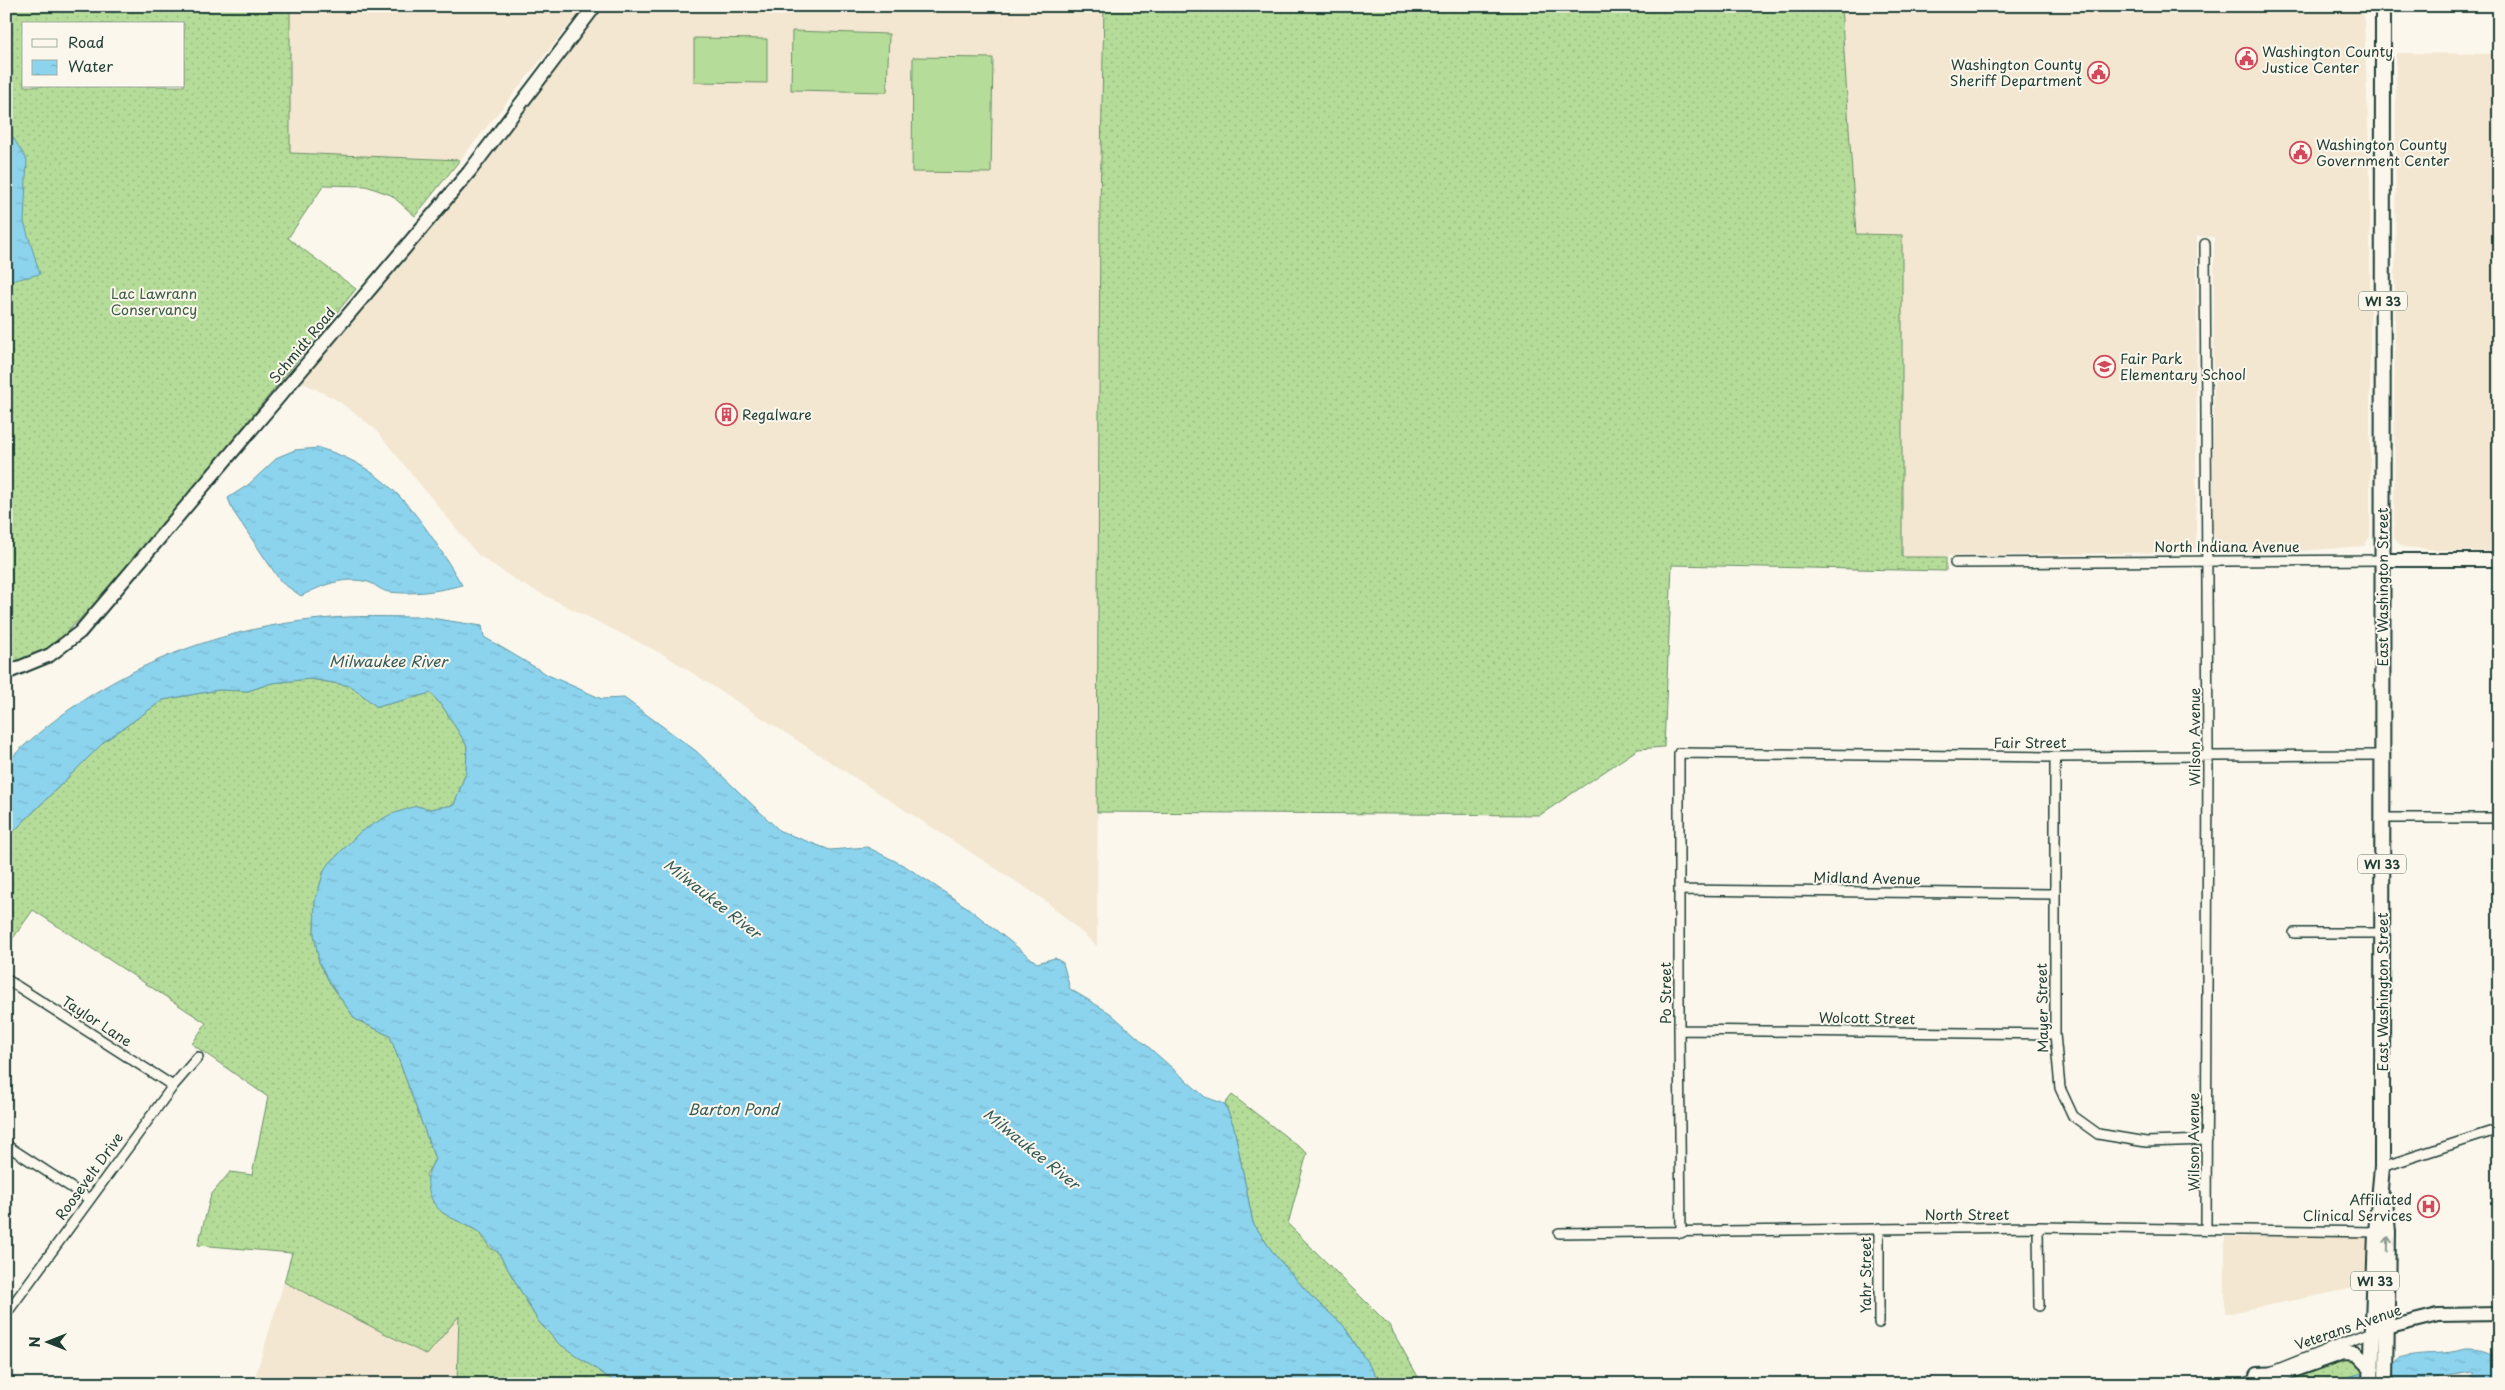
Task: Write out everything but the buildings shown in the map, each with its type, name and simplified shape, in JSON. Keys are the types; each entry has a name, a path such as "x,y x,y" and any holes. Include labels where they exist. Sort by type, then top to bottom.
{"main road":[{"name":"East Washington Street","path":"2375,1364 2380,1329 2388,1232 2382,1167 2383,6"},
{"name":"East Washington Street","path":"2380,1329 2376,1232 2382,1167"},
{"path":"2258,1375 2282,1374 2344,1352 2356,1353 2375,1364"},
{"name":"WI 33","path":"2371,1384 2375,1364"},
{"name":"WI 33","path":"2375,1364 2386,1384"}],"street":[{"name":"Schmidt Road","path":"6,673 50,655 80,632 469,172 595,6"},
{"name":"Wilson Avenue","path":"2205,244 2208,756 2206,1230"},
{"name":"North Indiana Avenue","path":"1955,563 2499,560"},
{"name":"Fair Street","path":"1679,752 2055,756 2382,755"},
{"name":"Po Street","path":"1679,752 1681,1233"},
{"name":"Mayer Street","path":"2055,756 2055,1034 2060,1088 2073,1116 2098,1134 2146,1142 2207,1140"},
{"path":"2382,818 2499,818"},
{"name":"Midland Avenue","path":"1679,890 2055,894"},
{"path":"2294,933 2382,934"},
{"name":"Taylor Lane","path":"6,978 173,1086"},
{"name":"Wolcott Street","path":"1679,1030 2055,1034"},
{"name":"Roosevelt Drive","path":"6,1314 173,1086 198,1057"},
{"path":"2382,1167 2499,1129"},
{"path":"6,1145 89,1199"},
{"path":"2038,1227 2039,1306"},
{"name":"North Street","path":"1559,1233 1681,1233 1879,1228 2038,1227 2376,1232"},
{"name":"Yahr Street","path":"1879,1228 1879,1323"},
{"name":"Veterans Avenue","path":"2240,1384 2258,1375 2380,1329 2438,1315 2499,1314"}],"shaded area":[{"path":"290,6 587,6 566,29 460,160 290,153"},
{"path":"605,6 1104,6 1100,208 1097,946 1046,901 666,656 520,583 478,555 374,428 337,400 301,382 575,38"},
{"path":"1841,6 2362,6 2364,16 2370,179 2370,536 2364,546 2286,552 2221,552 2216,548 2213,525 2214,237 2197,236 2196,548 2187,552 1902,557 1902,235 1856,234"},
{"path":"2396,53 2499,54 2499,551 2452,551 2404,547 2394,538"},
{"path":"2225,1237 2364,1237 2370,1242 2370,1285 2225,1314"},
{"path":"284,1282 426,1355 459,1316 457,1384 253,1384"}],"green space":[{"name":"Lac Lawrann Conservancy","path":"6,6 290,6 290,153 460,160 415,216 391,195 366,186 324,185 288,238 356,289 117,581 53,646 6,667"},
{"path":"1104,6 1841,6 1856,234 1902,235 1902,557 1946,557 1946,571 1672,565 1664,747 1638,749 1540,815 1097,812 1100,208"},
{"path":"792,31 889,34 887,92 791,90"},
{"path":"694,38 767,39 767,83 694,82"},
{"path":"913,57 993,58 991,173 912,172"},
{"path":"310,679 351,686 377,707 431,693 445,710 467,746 466,772 454,805 429,809 416,806 360,832 325,868 315,901 314,934 319,962 330,983 355,1019 390,1036 435,1159 426,1175 443,1213 479,1232 490,1248 498,1252 538,1321 558,1343 618,1384 457,1384 459,1316 427,1355 284,1282 292,1253 198,1245 211,1195 230,1172 252,1175 268,1097 192,1044 206,1023 33,910 6,948 6,839 105,741 163,700 218,690 248,691 272,683"},
{"path":"1232,1095 1307,1153 1288,1224 1389,1325 1422,1384 1381,1384 1344,1326 1311,1296 1274,1254 1253,1223 1234,1127 1225,1104"},
{"path":"2349,1358 2358,1364 2362,1374 2350,1376 2339,1384 2261,1384 2333,1359"}],"water":[{"path":"6,126 27,160 24,222 40,274 6,282"},
{"path":"319,448 345,457 367,469 387,484 420,520 462,585 426,592 398,593 386,591 368,582 350,580 325,585 301,596 281,582 233,511 228,498 248,485 278,457 295,450"},
{"name":"Barton Pond","path":"372,616 424,617 482,626 484,637 548,675 602,699 624,698 696,751 780,831 830,850 867,847 905,866 968,908 1037,963 1055,958 1063,963 1070,989 1110,1013 1205,1097 1225,1104 1234,1127 1253,1223 1274,1254 1311,1296 1344,1326 1381,1384 618,1384 558,1343 538,1321 498,1252 491,1247 480,1233 442,1212 432,1200 428,1178 435,1159 390,1036 355,1019 330,983 319,962 314,934 315,901 325,868 360,832 389,815 416,806 429,809 454,805 466,772 467,746 445,710 431,693 377,707 351,686 310,679 272,683 248,691 218,690 163,700 105,741 6,839 6,763 39,733 74,706 112,683 151,663 191,647 234,634 277,625 321,619"},
{"path":"2466,1349 2484,1351 2499,1359 2499,1381 2481,1381 2470,1377 2475,1373 2472,1372 2427,1379 2420,1378 2398,1384 2339,1384 2342,1379 2396,1363 2399,1358"}],"place":[{"name":"Washington County Justice Center","path":"2246,59"},
{"name":"Washington County Sheriff Department","path":"2098,72"},
{"name":"Washington County Government Center","path":"2300,152"},
{"name":"Fair Park Elementary School","path":"2104,366"},
{"name":"Regalware","path":"726,414"},
{"name":"Affiliated Clinical Services","path":"2428,1207"}],"water label":[{"name":"Milwaukee River","path":"388,660"},
{"name":"Milwaukee River","path":"713,898"},
{"name":"Milwaukee River","path":"1032,1148"}]}
